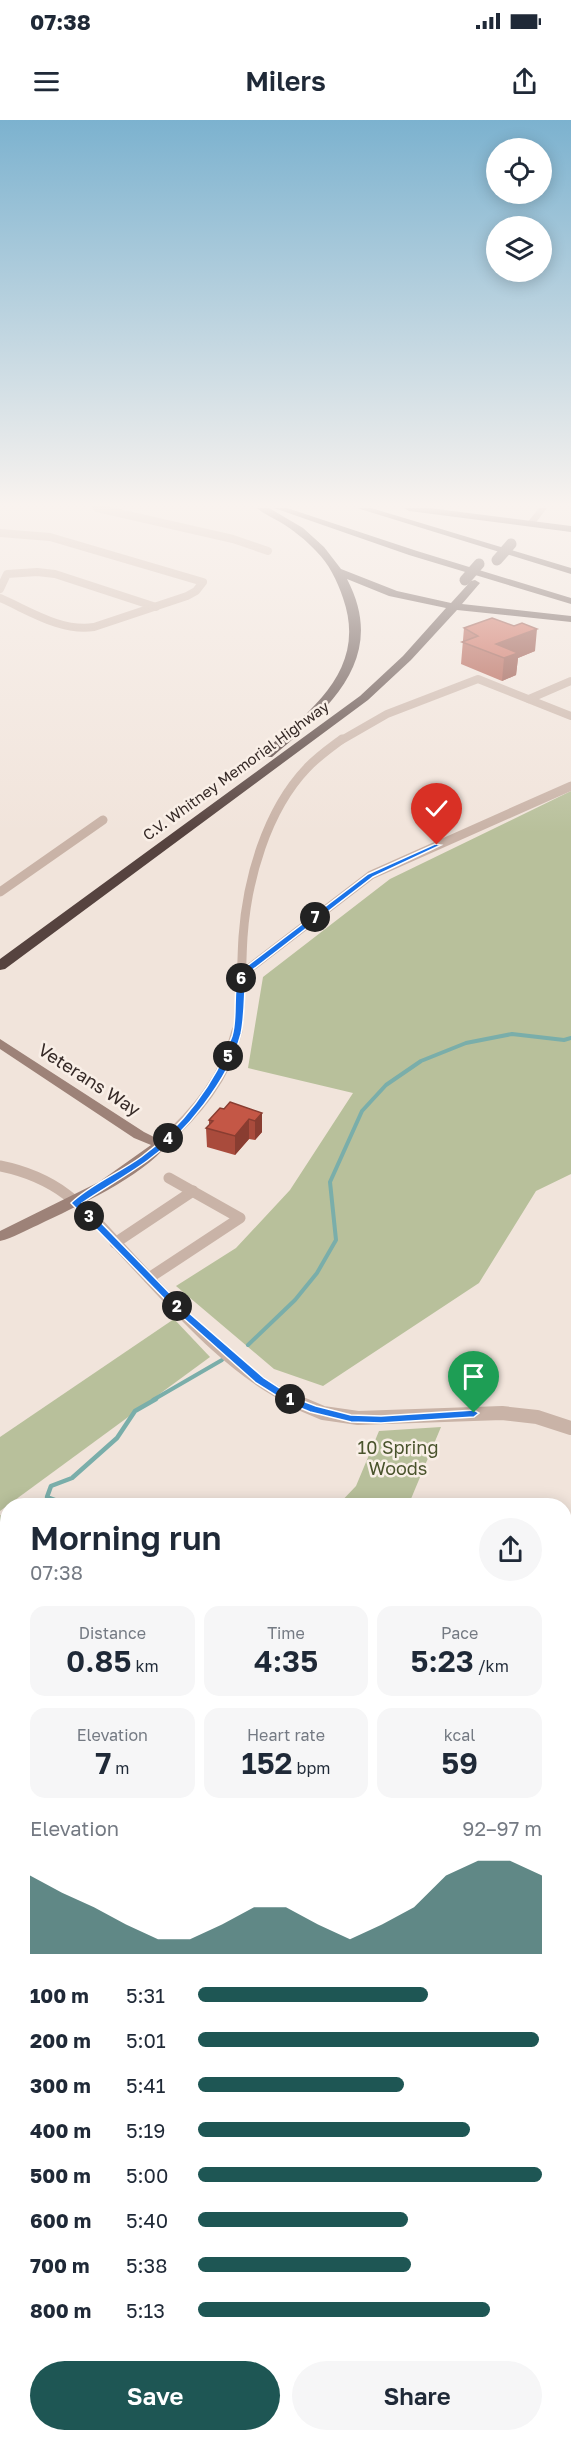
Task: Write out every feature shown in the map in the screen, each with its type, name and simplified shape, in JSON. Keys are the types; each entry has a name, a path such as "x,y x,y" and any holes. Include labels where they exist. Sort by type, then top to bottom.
{"highway":[{"path":"268,754 325,703 342,679 357,643 356,616"},
{"name":"C.V. Whitney Memorial Highway","path":"0,953 268,754 345,702 435,616"},
{"name":"C.V. Whitney Memorial Highway","path":"0,966 364,698 407,658 438,624 442,616"},
{"path":"438,624 453,616"},
{"path":"556,616 571,618"}],"street":[{"path":"40,616 63,627 80,629 127,616"},
{"path":"0,1237 76,1203 145,1158 194,1111 211,1088 226,1063 237,1033 243,934 250,892 265,841 279,809 306,769 364,725 478,679 571,716"},
{"path":"528,699 571,681"},
{"path":"242,974 370,875 571,786"},
{"path":"0,892 103,820"},
{"name":"Veterans Way","path":"0,1043 139,1135 161,1144"},
{"path":"0,1166 24,1172 66,1193 185,1314 260,1380 292,1400 313,1409 351,1418 381,1419 474,1413 531,1416 571,1428"},
{"path":"149,1278 240,1218 169,1178"},
{"path":"116,1243 193,1191"}],"green space":[{"path":"571,791 571,1174 536,1191 479,1283 323,1386 274,1369 176,1286 236,1248 290,1190 353,1093 248,1068 263,977 390,879"},
{"path":"174,1319 210,1357 18,1498 0,1498 0,1437"},
{"name":"10 Spring Woods","path":"441,1427 411,1498 345,1498 356,1486 379,1431"}],"building":[{"path":"492,618 514,626 522,623 537,629 496,644 518,653 504,658 462,642 478,636 464,628"},
{"path":"230,1102 262,1113 255,1121 249,1119 235,1136 206,1128 213,1121 209,1120 220,1108 224,1109"}],"waterway":[{"path":"248,1345 295,1300 317,1273 336,1240 330,1182 362,1111 386,1085 421,1061 466,1043 512,1034 564,1040 571,1038"},
{"path":"153,1400 222,1360"},
{"path":"50,1498 47,1497 51,1486 72,1478 117,1438 135,1411 156,1399"}],"route":[{"path":"437,845 370,875 242,974 237,1033 226,1063 211,1088 174,1133 145,1158 76,1203 185,1314 260,1380 292,1400 313,1409 351,1418 381,1419 474,1413"}]}
